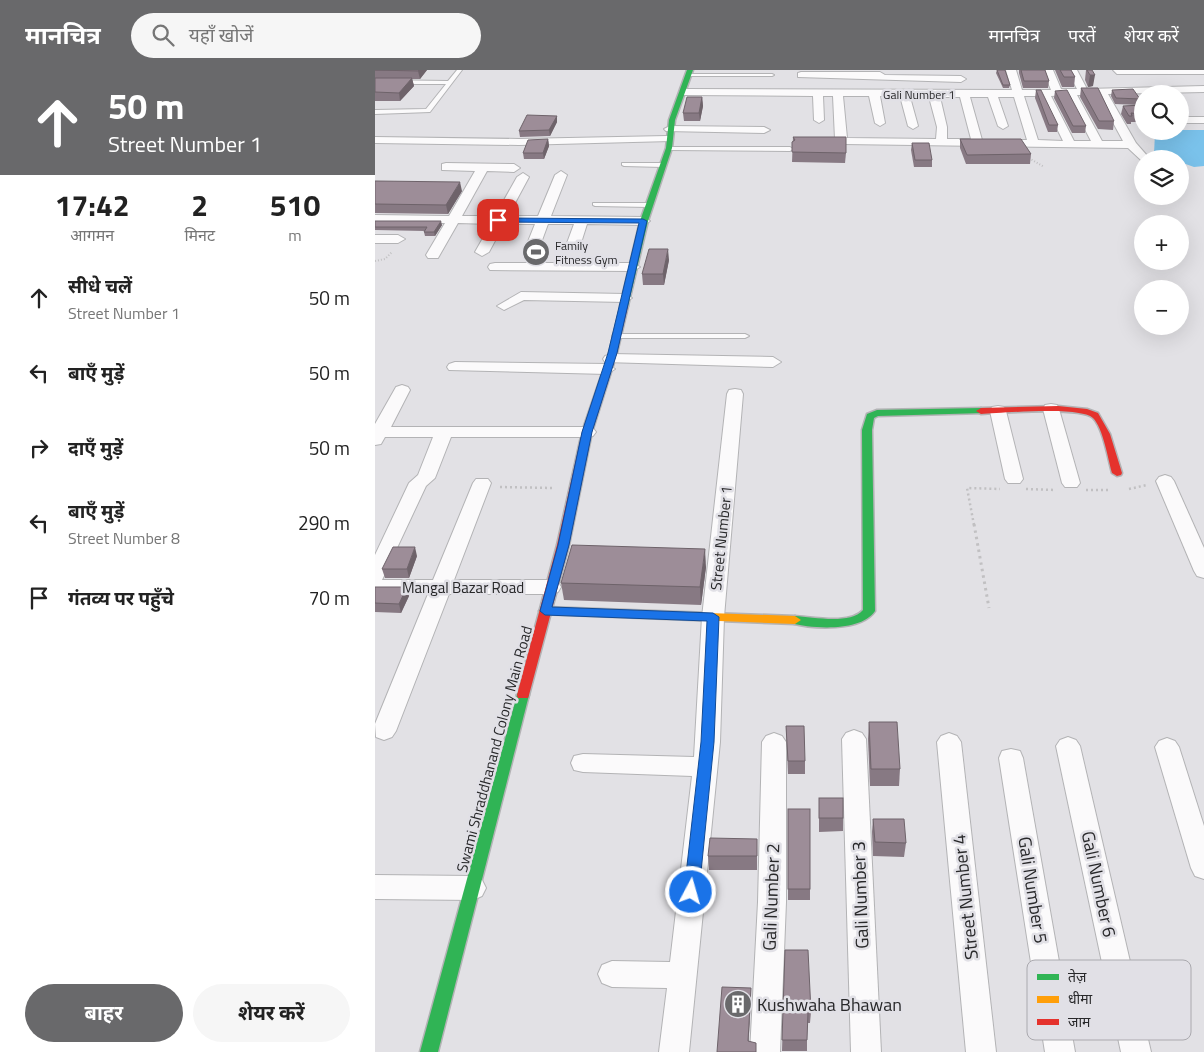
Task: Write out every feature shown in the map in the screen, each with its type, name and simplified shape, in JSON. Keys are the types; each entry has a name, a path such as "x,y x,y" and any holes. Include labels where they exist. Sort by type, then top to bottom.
{"street":[{"path":"1011,70 1034,144"},
{"path":"1048,70 1058,93"},
{"path":"1072,70 1084,93"},
{"path":"1115,70 1203,71"},
{"path":"1115,70 1125,85"},
{"name":"Swami Shraddhanand Colony Main Road","path":"429,1052 563,545 587,432 609,364 643,221 663,165 690,72"},
{"path":"801,79 963,85 979,144"},
{"path":"1125,85 1204,80"},
{"path":"880,83 880,123"},
{"name":"Gali Number 1","path":"684,92 838,94 880,83 904,94 934,94 963,85 992,94 1102,93 1125,91 1125,85"},
{"path":"1125,85 1204,89"},
{"path":"1045,93 1070,144"},
{"path":"1071,93 1098,144"},
{"path":"1102,93 1136,150"},
{"path":"818,94 819,120"},
{"path":"838,94 841,139 849,142 1131,145"},
{"path":"904,94 913,126"},
{"path":"934,94 942,127 941,143"},
{"path":"992,94 1003,126"},
{"path":"1113,114 1127,110"},
{"path":"1189,110 1204,110"},
{"path":"1113,114 1134,119"},
{"path":"1189,120 1204,120"},
{"path":"375,140 669,139 764,130"},
{"path":"897,131 900,143"},
{"path":"438,179 464,141"},
{"path":"446,168 483,168 518,172 482,252"},
{"path":"433,255 483,168"},
{"path":"530,254 561,176"},
{"path":"454,185 474,185"},
{"path":"375,219 643,221"},
{"path":"574,243 587,221"},
{"path":"375,239 398,239"},
{"path":"495,268 633,266"},
{"path":"553,297 558,282"},
{"path":"504,306 521,296 625,298"},
{"path":"455,367 773,362"},
{"path":"376,434 401,390"},
{"name":"Street Number 1","path":"706,755 713,617 735,394"},
{"path":"1051,410 1072,487"},
{"path":"545,611 849,622 865,618 869,614 870,607 867,430 870,416 877,413 1079,410 1095,415 1100,422 1117,473"},
{"path":"997,411 1015,486"},
{"path":"375,576 418,483 426,478 444,432"},
{"path":"376,434 587,432"},
{"path":"1165,481 1204,571"},
{"path":"384,731 443,587 481,486"},
{"name":"Mangal Bazar Road","path":"375,587 551,587"},
{"name":"Gali Number 3","path":"854,739 866,1052"},
{"name":"Gali Number 2","path":"765,1052 772,902 774,742"},
{"name":"Street Number 4","path":"949,742 981,1052"},
{"name":"Gali Number 6","path":"1068,746 1116,960"},
{"path":"1167,747 1204,868"},
{"path":"583,763 706,755 674,1052"},
{"name":"Gali Number 5","path":"1011,758 1045,960"},
{"path":"375,887 473,888"},
{"path":"611,974 683,975"}],"lane":[{"path":"375,112 426,112 460,70"},
{"path":"690,72 772,75"},
{"path":"375,82 450,83"},
{"path":"669,139 790,149"},
{"path":"624,164 663,165"},
{"path":"587,221 595,201 649,205"},
{"path":"616,336 745,336"}],"path":[{"path":"375,261 385,259 390,255"},
{"path":"1121,490 1165,481"},
{"path":"481,486 521,485 575,492"},
{"path":"989,608 967,488 1015,486 1111,490"}],"water":[{"path":"1189,130 1204,130 1204,166 1194,167 1189,165 1189,150 1154,150 1155,140 1189,140"}],"building":[{"path":"375,70 419,70 418,71"},
{"path":"997,70 1005,70 1010,85 1003,85"},
{"path":"1021,70 1045,70 1049,81 1024,81"},
{"path":"1060,70 1071,70 1075,77 1064,77"},
{"path":"1087,70 1092,70 1095,75 1090,75"},
{"path":"375,78 412,78 399,93 375,92"},
{"path":"1081,88 1098,88 1114,121 1099,121"},
{"path":"1133,89 1134,99 1116,98 1112,90"},
{"path":"1036,90 1041,90 1058,125 1049,125"},
{"path":"1067,90 1086,126 1073,126 1055,91"},
{"path":"687,97 702,97 699,113 683,113"},
{"path":"1134,105 1134,113 1131,113 1132,116 1129,116 1123,106"},
{"path":"527,115 557,116 549,130 519,131"},
{"path":"793,137 846,137 846,153 792,152 792,142 795,140"},
{"path":"548,139 543,153 523,153 528,140"},
{"path":"960,139 1021,139 1031,154 967,155"},
{"path":"912,143 929,143 932,160 915,160"},
{"path":"375,181 460,182 446,205 375,204"},
{"path":"375,221 441,221 434,232 424,232 427,227 375,227"},
{"path":"649,249 668,249 663,274 642,274"},
{"path":"572,545 705,549 700,587 561,583"},
{"path":"393,547 415,547 407,569 382,569"},
{"path":"375,587 407,587 399,604 375,603"},
{"path":"869,722 897,722 900,769 871,769"},
{"path":"786,726 804,726 805,761 788,761"},
{"path":"819,798 843,798 843,818 819,818"},
{"path":"788,809 810,809 810,889 788,889"},
{"path":"873,819 904,819 906,843 875,842"},
{"path":"710,838 757,839 757,856 708,856"},
{"path":"785,950 808,950 811,1012 808,1012 807,1040 782,1040"},
{"path":"722,987 751,988 748,1041 756,1043 756,1052 717,1052"}],"traffic: fast":[{"path":"624,306 644,221 669,148 672,120 690,70"},
{"path":"795,620 846,622 864,617 869,611 867,430 870,416 877,413 981,411"},
{"path":"429,1052 523,695"}],"traffic: slow":[{"path":"545,611 795,620"}],"traffic: jam":[{"path":"523,695 563,545 587,432 613,353 624,306"},
{"path":"981,411 1058,409 1075,410 1095,415 1102,426 1117,473"}],"place":[{"name":"Family Fitness Gym","path":"536,252"},
{"name":"Kushwaha Bhawan","path":"738,1004"}],"route":[{"path":"498,220 643,221 613,353 587,432 563,545 545,611 713,617 708,742 691,892"}]}
